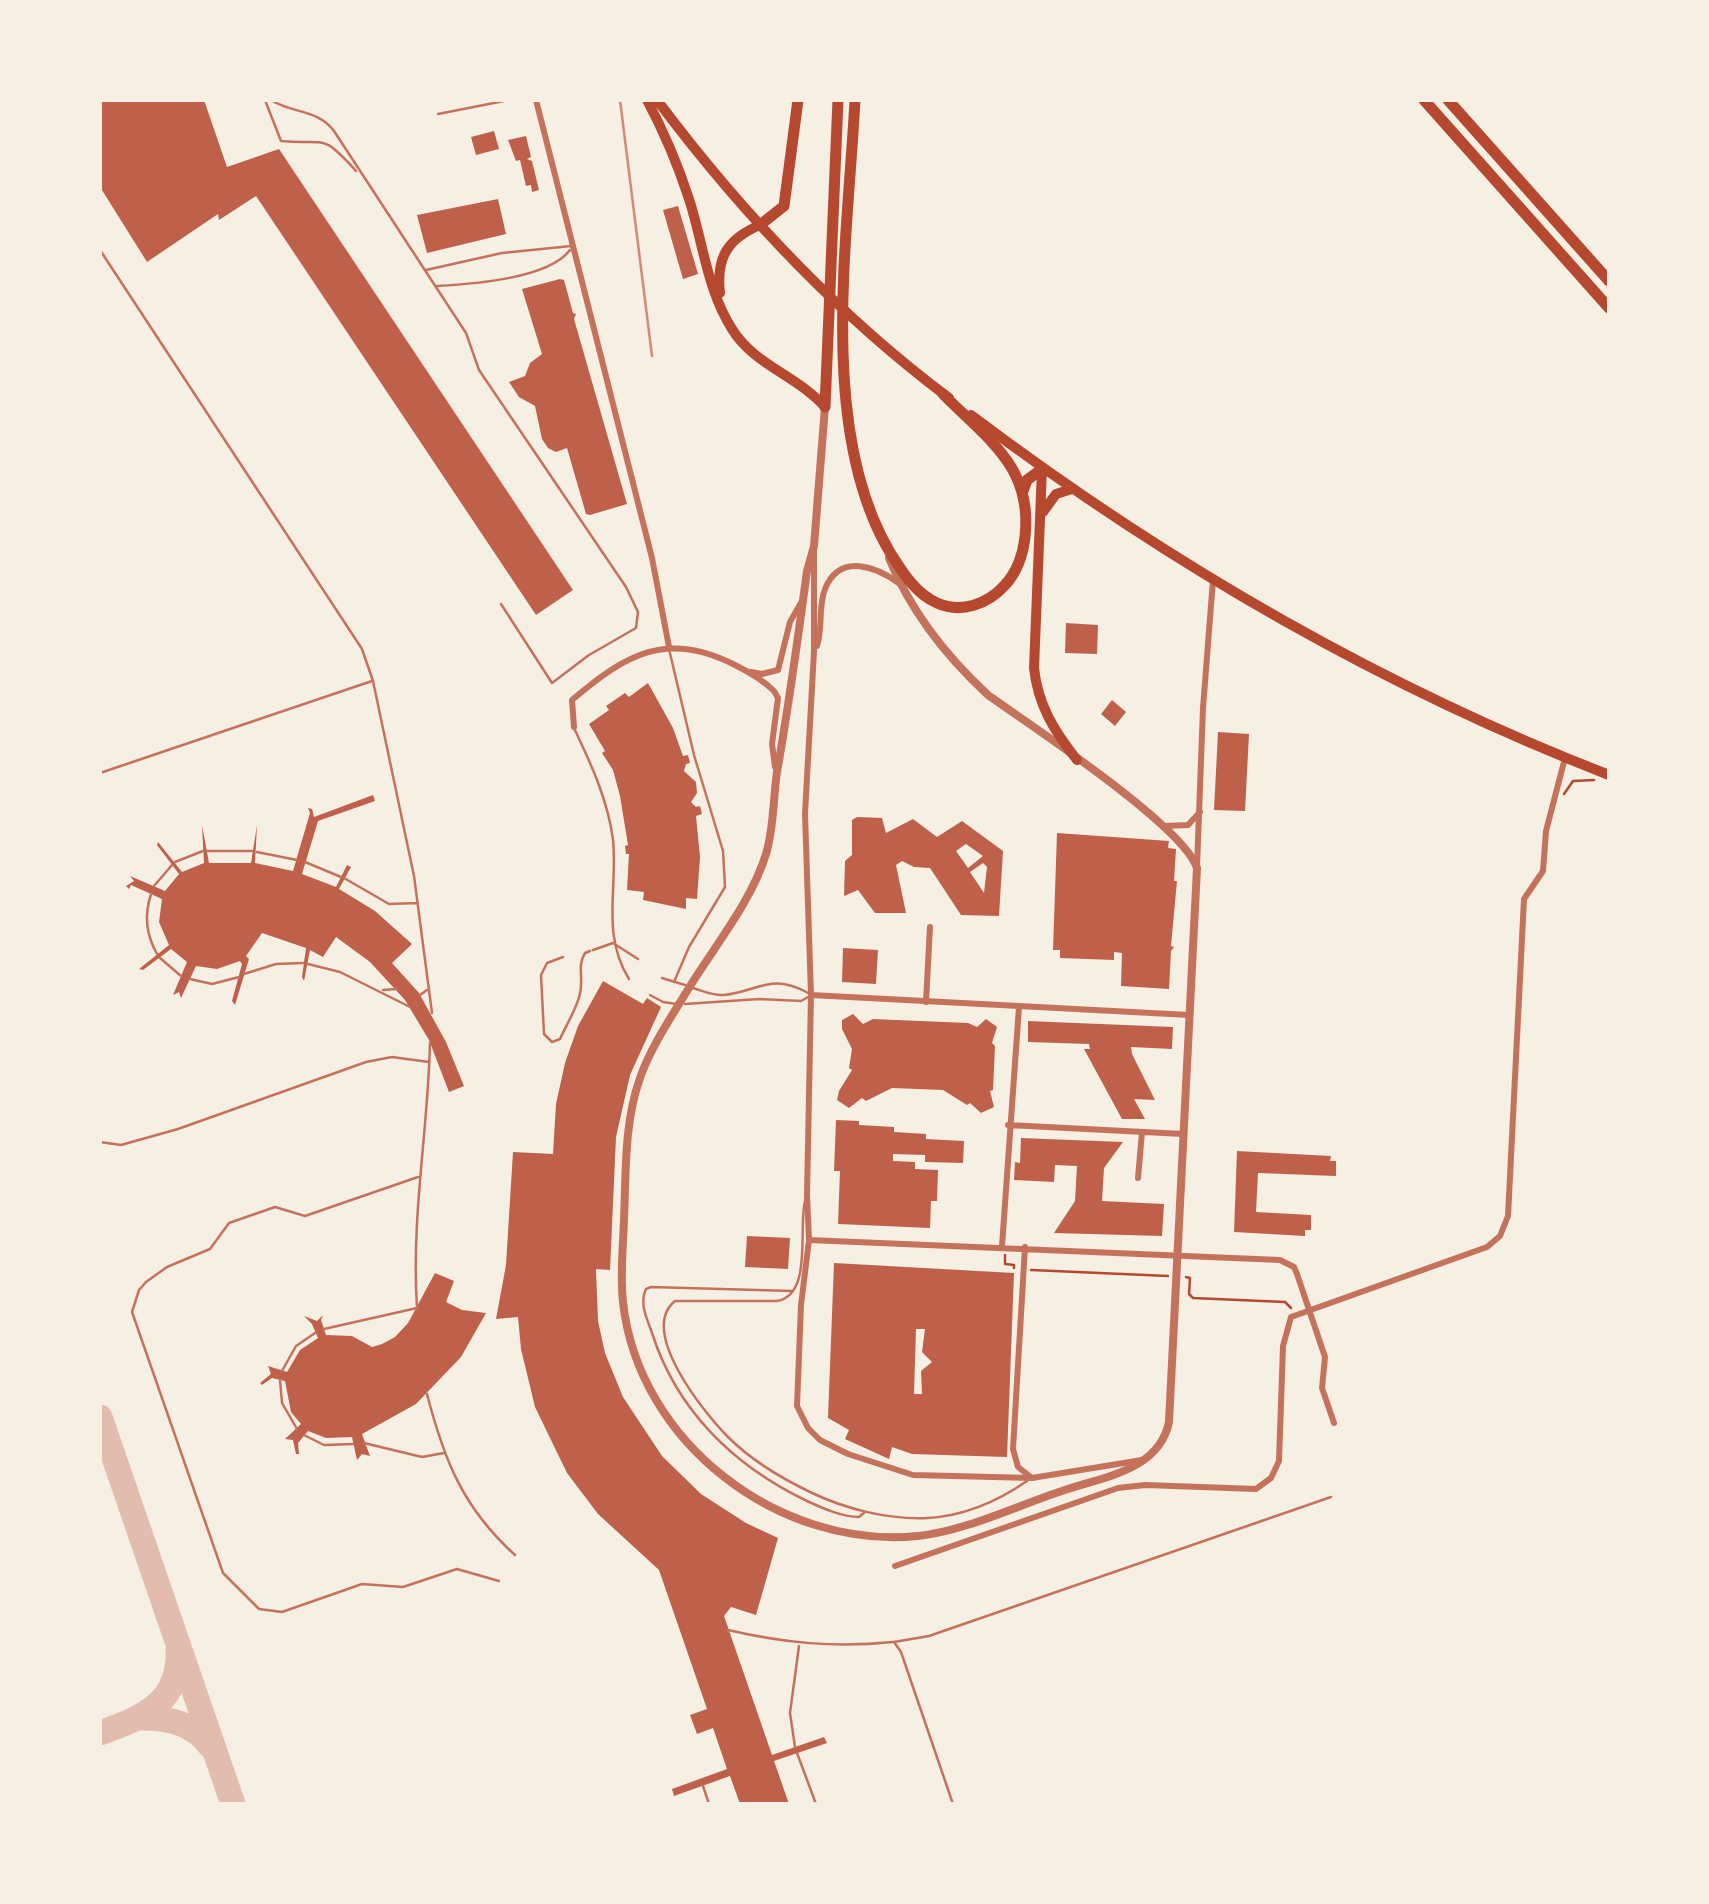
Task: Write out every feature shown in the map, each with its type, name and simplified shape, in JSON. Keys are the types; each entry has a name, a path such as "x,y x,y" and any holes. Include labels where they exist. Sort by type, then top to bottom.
{"highway":[{"path":"760,225 784,206 798,100"},
{"path":"824,408 838,100"},
{"path":"854,100 843,374 857,472 880,536 923,596 940,605 972,606 998,592 1018,565 1027,522 1024,490 1027,480 1042,468"},
{"path":"1424,100 1609,308"},
{"path":"1448,100 1609,281"},
{"path":"943,394 1000,448 1024,490"}],"main road":[{"path":"647,100 690,201 722,311 742,343 824,408"},
{"path":"657,100 699,155 802,272 874,338 1042,468 1213,580 1349,655 1565,758 1609,775"},
{"path":"722,311 718,276 726,247 735,237 760,225"},
{"path":"1042,468 1036,690 1045,714 1077,760"},
{"path":"1042,513 1056,494 1072,489"}],"street":[{"path":"536,100 652,558 668,647"},
{"path":"824,408 814,546 814,651 805,814 811,995 809,1240 796,1406 820,1440 883,1467 912,1474 1032,1478 1144,1460"},
{"path":"880,536 901,585 964,673 1165,826 1191,853 1197,868"},
{"path":"814,546 766,855 640,1078 627,1142 622,1299 630,1343 645,1382 672,1427 696,1454 736,1486 766,1503 834,1530 881,1537 952,1530 1122,1472 1144,1460 1162,1443 1169,1422 1178,1276 1203,708 1213,580"},
{"path":"814,651 820,640 824,592 840,573 864,565 882,571 901,585"},
{"path":"745,670 762,674 778,670 790,622 803,600"},
{"path":"574,726 572,700 620,662 668,647 700,650 745,670 766,683 778,698 772,744 777,776"},
{"path":"894,1566 1118,1488 1145,1485 1256,1490 1276,1471 1288,1321 1309,1308 1487,1246 1500,1236 1508,1216 1524,899 1543,871 1546,831 1565,758"},
{"path":"1165,826 1188,825 1200,810"},
{"path":"926,1002 930,927"},
{"path":"811,995 1189,1015"},
{"path":"1002,1246 1018,1007"},
{"path":"1008,1125 1183,1134"},
{"path":"1138,1178 1142,1132"},
{"path":"809,1240 1280,1260 1294,1268 1325,1356 1322,1388 1334,1423"},
{"path":"1025,1247 1013,1449 1018,1467 1032,1478"}],"lane":[{"path":"268,100 280,142 319,141 334,145 361,176"},
{"path":"268,100 328,122 466,333 479,370 626,587 638,612 636,628 552,682 501,604"},
{"path":"438,114 509,100"},
{"path":"424,270 502,253 573,245"},
{"path":"435,286 481,284 561,262 573,245"},
{"path":"101,252 355,633 373,681 419,902 432,1013"},
{"path":"668,647 726,871 725,887 688,947 674,982"},
{"path":"100,773 373,681"},
{"path":"574,726 600,783 613,842 613,943 629,979"},
{"path":"154,886 174,864 205,851 254,852 296,860"},
{"path":"305,862 389,904 419,902"},
{"path":"151,894 147,931 158,956 181,976"},
{"path":"564,958 547,963 542,975 544,1034 552,1042 560,1038 580,991 580,970 589,951 613,943"},
{"path":"613,943 638,960"},
{"path":"190,979 212,984 276,964 306,964 340,972 410,1007"},
{"path":"650,995 663,1002 700,1004 802,1001 811,995 800,988 766,982 714,995 662,976"},
{"path":"381,990 396,989"},
{"path":"420,995 428,989"},
{"path":"324,1330 418,1308 418,1177 430,1043"},
{"path":"100,1142 121,1145 178,1129 366,1062 392,1057 430,1062"},
{"path":"418,1177 305,1216 275,1207 230,1223 210,1250 167,1267 146,1282 132,1312 223,1573 259,1610 282,1612 362,1584 403,1586 457,1570 499,1581"},
{"path":"807,1195 799,1283 789,1298 777,1302 676,1301 665,1315 663,1328 668,1348 705,1410 750,1456 828,1501 866,1510 908,1518 941,1517 975,1508 1032,1478"},
{"path":"794,1291 651,1288 646,1289 642,1299 660,1359 685,1402 722,1446 769,1481 817,1505 852,1518 866,1510"},
{"path":"282,1372 296,1346 316,1332"},
{"path":"280,1380 282,1403 297,1429"},
{"path":"427,1394 444,1453 468,1502 515,1555"},
{"path":"304,1435 324,1444 354,1444"},
{"path":"364,1444 412,1456 444,1453"},
{"path":"728,1630 800,1644 848,1647 929,1636 1331,1497"},
{"path":"894,1642 901,1652 953,1804"},
{"path":"795,1747 790,1713 800,1644"},
{"path":"798,1753 816,1804"},
{"path":"703,1786 709,1804"}],"path":[{"path":"1556,794 1564,796 1573,781 1594,780"},
{"path":"1002,1246 1006,1264 1025,1269 1178,1276 1190,1278 1192,1298 1284,1302 1295,1314"}],"building":[{"path":"100,100 204,100 227,167 279,149 573,590 536,615 256,196 219,220 218,214 147,262 100,187"},
{"path":"494,131 499,149 476,155 471,137"},
{"path":"526,136 531,157 527,159 532,161 539,190 532,192 508,140"},
{"path":"498,199 506,234 427,253 417,215"},
{"path":"678,206 698,274 683,279 663,210"},
{"path":"564,280 576,314 574,319 627,504 590,515 586,514 567,448 556,452 548,448 542,439 535,406 519,397 509,382 525,376 530,363 542,354 522,289"},
{"path":"1066,623 1098,625 1097,654 1065,653"},
{"path":"648,683 673,728 683,756 688,755 690,763 684,771 696,782 697,793 691,802 700,806 702,814 696,816 700,857 697,899 686,898 686,909 643,900 644,892 627,890 629,854 620,796 613,770 602,753 605,751 589,724 609,710 606,706 625,693 629,697"},
{"path":"1112,700 1126,712 1115,726 1101,714"},
{"path":"1218,732 1249,734 1245,811 1214,810"},
{"path":"373,795 375,801 318,821 302,874 336,887 347,865 351,867 339,889 375,911 412,944 392,963 419,993 446,1042 464,1086 449,1092 429,1040 405,1000 370,962 336,937 323,957 310,950 304,981 306,948 262,933 246,956 249,959 235,1005 232,1001 240,961 217,969 196,966 181,998 179,992 173,995 187,962 171,949 139,969 169,945 159,922 162,899 126,886 134,881 130,876 165,891 179,874 158,842 182,872 204,863 202,825 209,863 251,863 257,825 255,863 293,871 310,813 308,808 314,817"},
{"path":"882,818 886,833 913,819 937,837 962,821 1003,851 999,916 961,915 930,868 902,861 896,865 906,913 875,913 858,890 844,896 845,861 852,855 852,820","holes":["966,844 983,856 968,868 956,851","983,863 987,867 984,893 970,872"]},
{"path":"1057,833 1169,841 1168,848 1176,849 1169,989 1121,986 1122,953 1114,952 1114,960 1060,958 1060,950 1053,950"},
{"path":"843,948 878,950 876,984 842,982"},
{"path":"603,981 643,1004 647,998 661,1007 630,1075 616,1137 610,1270 596,1269 598,1321 605,1353 623,1397 662,1456 701,1494 778,1538 756,1615 731,1607 724,1616 772,1755 824,1737 827,1743 774,1761 789,1804 740,1804 730,1776 674,1796 672,1789 727,1769 713,1728 697,1734 690,1715 707,1709 659,1570 598,1514 567,1473 535,1407 518,1317 496,1319 506,1265 513,1152 553,1154 556,1104 565,1063 578,1026"},
{"path":"853,1014 863,1024 873,1019 968,1023 977,1027 986,1019 997,1027 992,1043 995,1046 990,1091 994,1107 981,1113 943,1090 892,1088 866,1101 862,1098 849,1108 837,1100 852,1070 852,1049 842,1020"},
{"path":"1028,1021 1173,1027 1172,1049 1131,1047 1155,1100 1134,1099 1145,1119 1122,1119 1084,1049 1090,1049 1089,1044 1028,1042"},
{"path":"836,1120 894,1127 894,1132 926,1134 926,1139 964,1141 963,1163 925,1162 925,1155 893,1154 893,1161 915,1162 915,1169 938,1170 937,1201 931,1201 930,1228 838,1224 840,1171 834,1171"},
{"path":"1021,1138 1123,1142 1104,1168 1102,1201 1164,1204 1162,1236 1054,1233 1075,1201 1077,1166 1055,1165 1054,1182 1014,1180 1015,1162 1020,1163"},
{"path":"1237,1151 1331,1156 1330,1161 1336,1161 1336,1176 1258,1173 1256,1212 1311,1215 1311,1230 1305,1230 1305,1236 1234,1232"},
{"path":"747,1236 790,1238 788,1269 745,1267"},
{"path":"834,1263 1014,1273 1007,1457 912,1454 892,1447 889,1459 845,1439 849,1430 828,1418","holes":["916,1329 925,1329 922,1352 932,1362 921,1371 922,1394 914,1394"]},
{"path":"435,1273 454,1281 446,1302 462,1310 486,1313 461,1357 416,1404 362,1434 370,1456 362,1454 357,1460 352,1437 326,1438 308,1431 298,1443 296,1454 293,1440 285,1439 301,1424 291,1412 285,1381 272,1378 260,1383 271,1374 268,1366 287,1372 300,1350 318,1338 304,1316 317,1321 323,1315 326,1335 352,1336 372,1347 382,1344 408,1323"}],"taxiway":[{"path":"100,1417 233,1804"},
{"path":"100,1733 156,1706 173,1684 178,1651"},
{"path":"141,1718 180,1724 197,1732 211,1747"}],"railway":[{"path":"620,100 652,356"}]}
